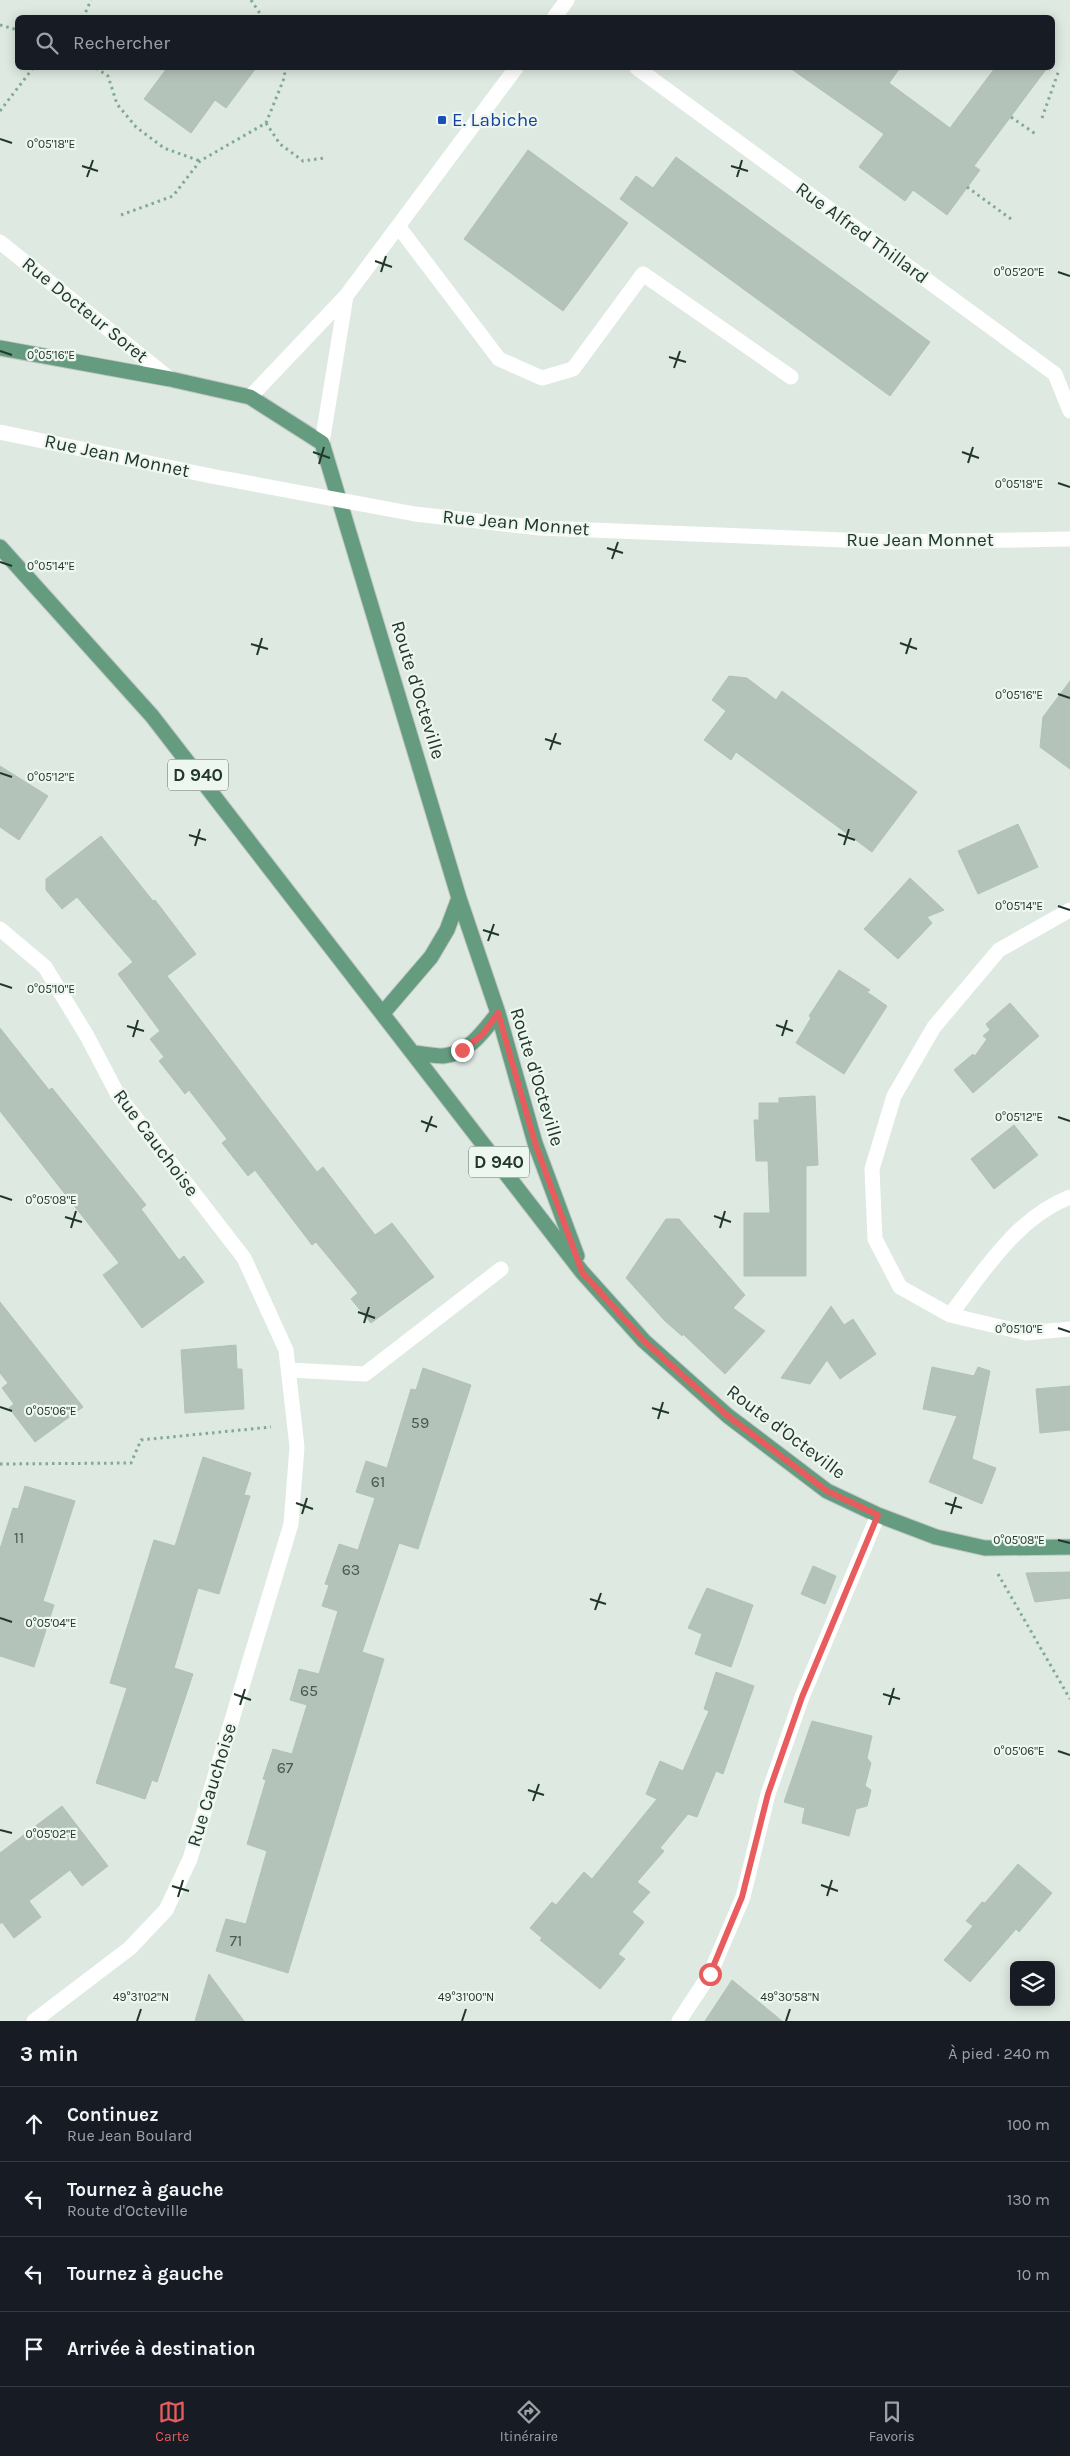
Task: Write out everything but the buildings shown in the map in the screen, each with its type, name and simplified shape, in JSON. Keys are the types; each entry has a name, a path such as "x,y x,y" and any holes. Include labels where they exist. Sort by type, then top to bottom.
{"main road":[{"path":"0,348 170,379 250,397 322,443"},
{"name":"Route d'Octeville","path":"322,443 459,898 498,1013 535,1143 582,1272"},
{"name":"Route d'Octeville","path":"0,547 152,716 415,1053 582,1272 644,1341 728,1416 827,1491 878,1515 936,1537 986,1548 1070,1547"},
{"path":"383,1012 431,957 446,930 459,898"},
{"path":"415,1053 444,1056 462,1050 482,1035 498,1013"}],"street":[{"path":"250,397 346,296 515,70"},
{"name":"Rue Alfred Thillard","path":"639,70 1054,374 1070,411"},
{"path":"398,226 499,359 519,370 542,378 573,370 643,274 791,377"},
{"name":"Rue Docteur Soret","path":"0,242 170,379"},
{"path":"322,443 346,296"},
{"name":"Rue Jean Monnet","path":"0,432 211,476 415,514 540,528 894,542 1070,539"},
{"path":"1070,910 999,950 934,1027 894,1096 872,1169 875,1239 900,1287 950,1315 1026,1333 1070,1329"},
{"name":"Rue Cauchoise","path":"0,929 46,967 87,1036 118,1095 244,1258 286,1350 297,1447 291,1524 190,1859 166,1910 130,1948 34,2021"},
{"path":"950,1315 1008,1239 1055,1203 1070,1197"},
{"path":"289,1370 365,1374 501,1269"},
{"path":"679,2021 710,1974 742,1897 768,1794 802,1697 878,1515"}],"path":[{"path":"84,15 91,0"},
{"path":"251,0 261,15"},
{"path":"0,25 15,29"},
{"path":"0,111 31,70"},
{"path":"99,70 108,76 117,104 136,127 164,148 200,161"},
{"path":"121,216 173,196 200,161 266,123 285,76 284,70"},
{"path":"1042,118 1059,70"},
{"path":"1011,117 1037,134"},
{"path":"266,123 280,144 302,161 324,158"},
{"path":"967,187 1011,219"},
{"path":"0,1464 131,1463 141,1440 295,1424"},
{"path":"1004,1586 1070,1699"}],"place":[{"name":"E. Labiche","path":"442,120"}],"route":[{"path":"462,1050 482,1035 498,1013 535,1143 582,1272 644,1341 728,1416 827,1491 878,1515 802,1697 768,1794 742,1897 710,1974"}]}
